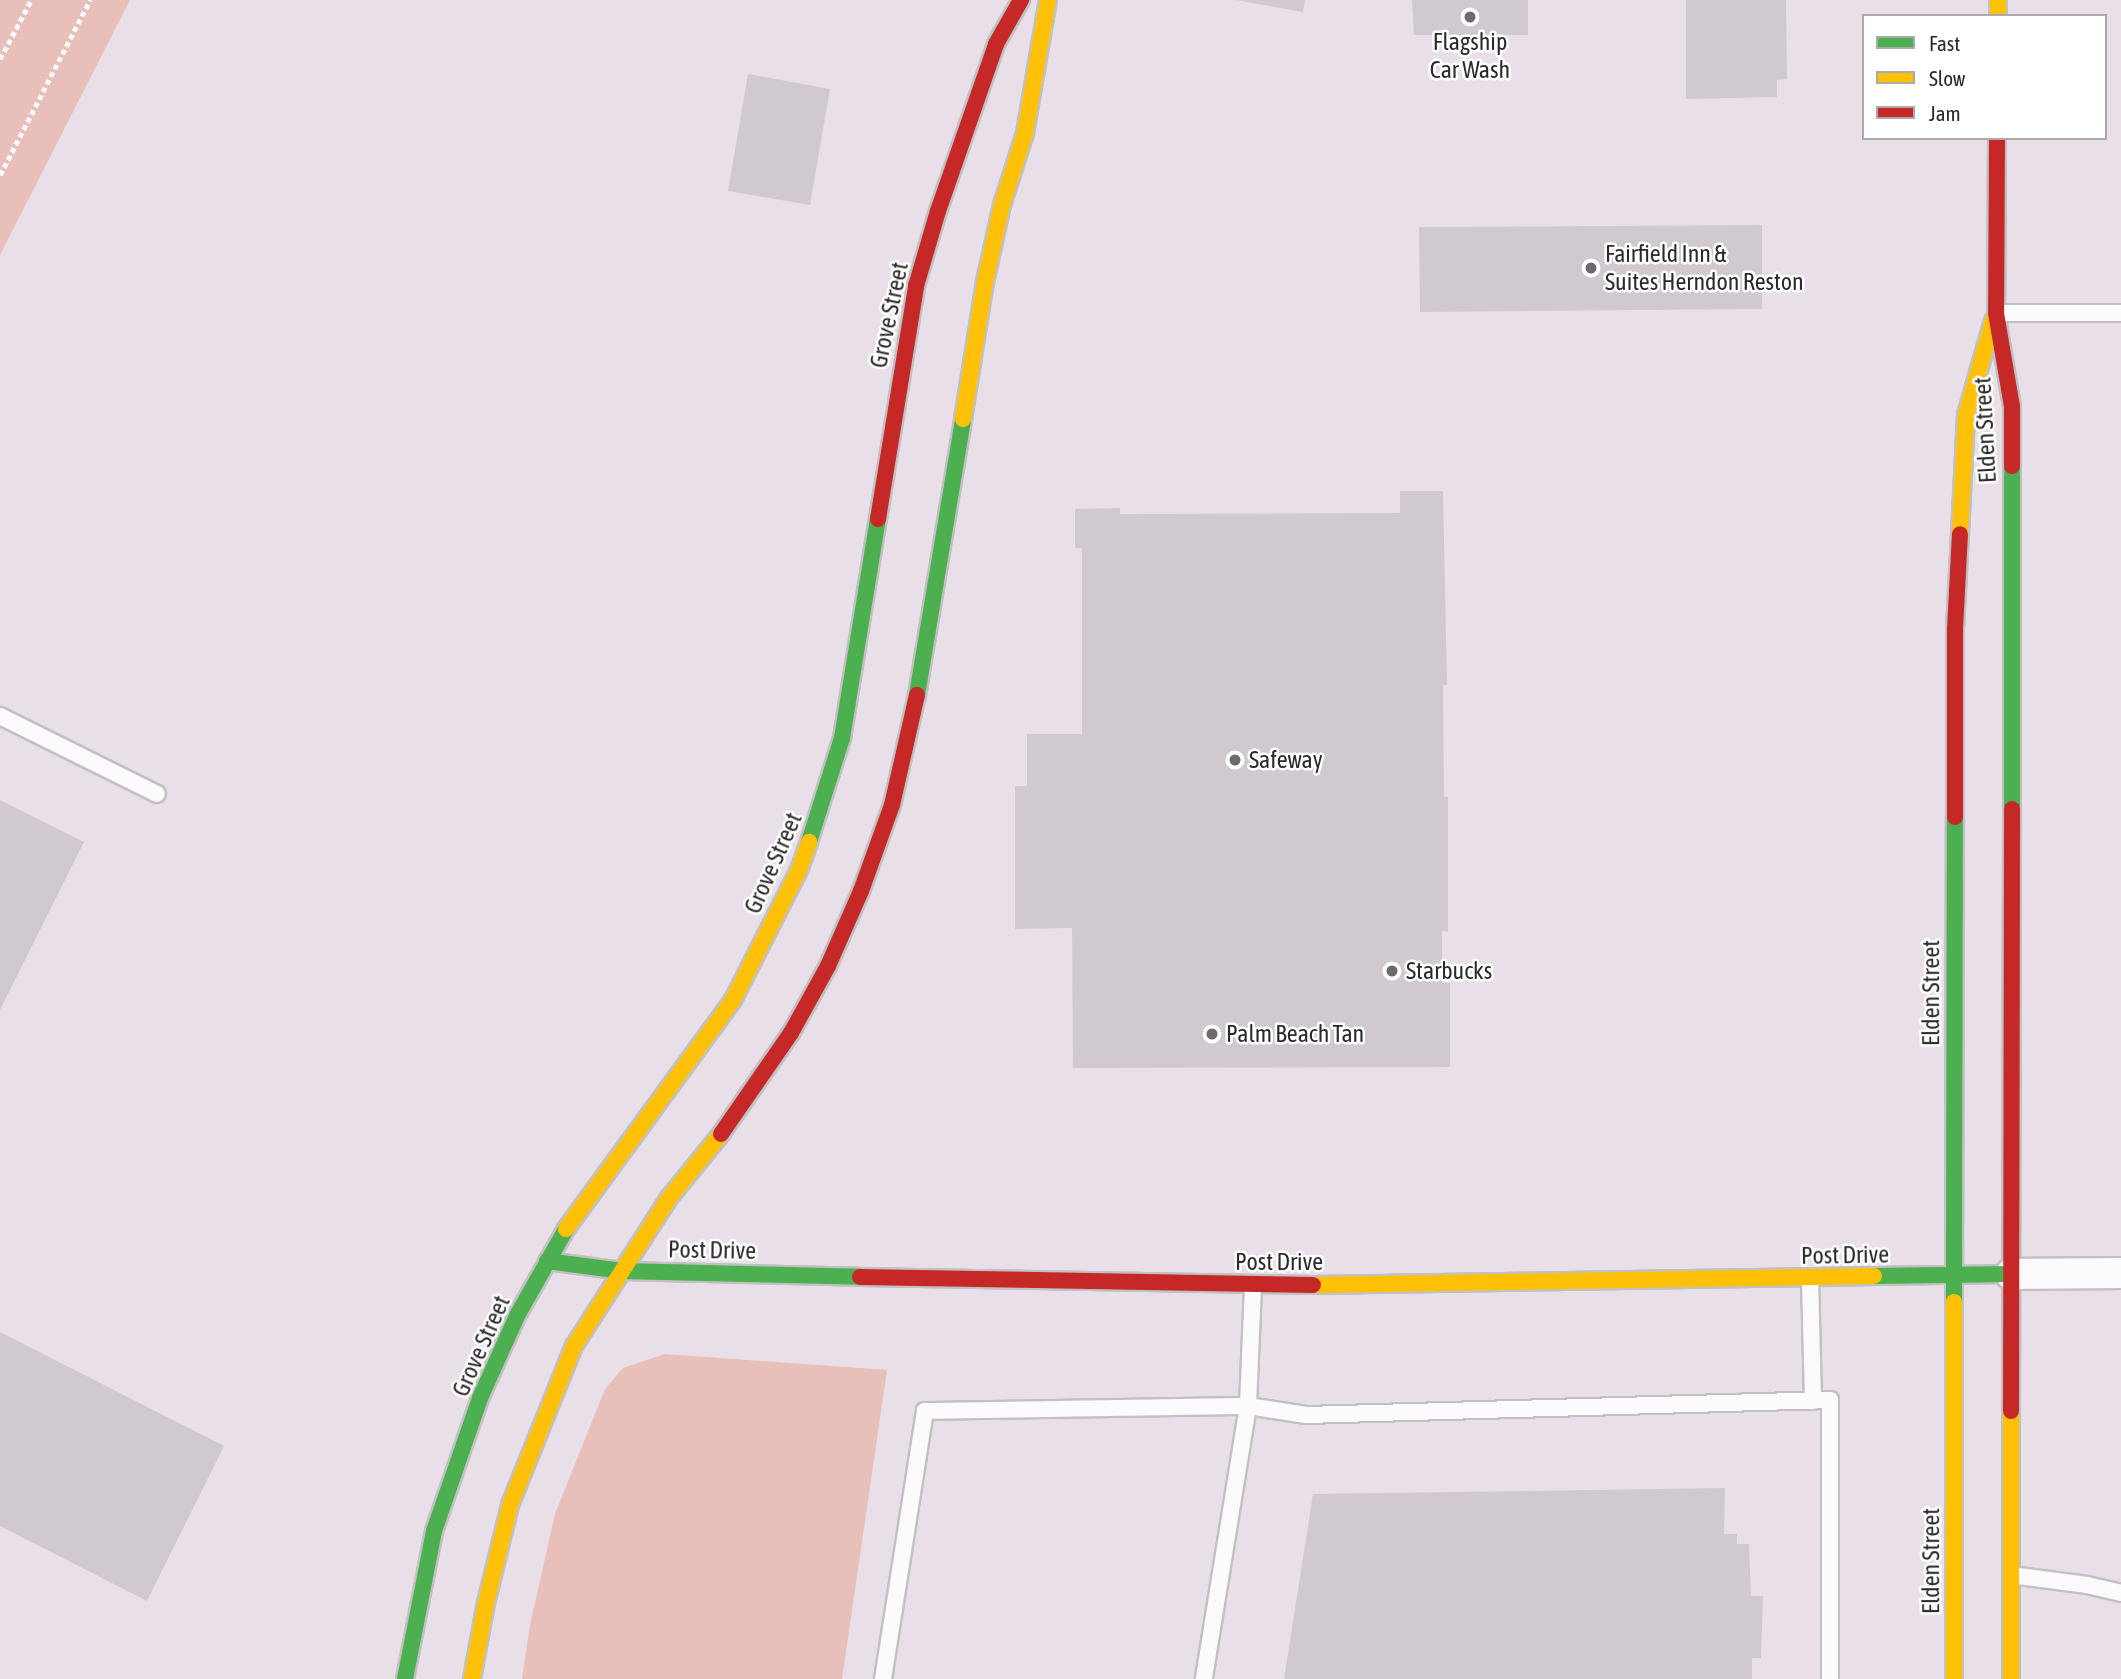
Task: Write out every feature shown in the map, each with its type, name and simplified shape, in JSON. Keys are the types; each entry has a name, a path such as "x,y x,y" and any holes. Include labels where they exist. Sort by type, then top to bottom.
{"street":[{"name":"Grove Street","path":"405,1679 434,1531 456,1464 507,1338 559,1239 733,1000 799,870 824,802 842,738 916,286 938,211 996,44 1021,0"},
{"path":"472,1679 486,1603 510,1505 574,1346 669,1198 727,1126 791,1033 828,966 861,891 892,805 912,729 985,282 1002,205 1025,133 1048,0"},
{"name":"Elden Street","path":"1997,140 1996,313 2012,407 2011,1679"},
{"name":"Elden Street","path":"1954,1679 1952,1275 1956,615 1966,415 1996,313"},
{"name":"Post Drive","path":"547,1261 622,1271 1254,1286 2011,1274"},
{"path":"2011,1274 2121,1273"}],"lane":[{"path":"1996,313 2121,313"},
{"path":"0,716 157,794"},
{"path":"1811,1278 1813,1401"},
{"path":"1205,1679 1248,1406 1254,1286"},
{"path":"883,1679 926,1412 1248,1406 1306,1415 1830,1400 1830,1679"},
{"path":"2011,1575 2087,1585 2121,1593"}],"path":[{"path":"0,59 31,0"},
{"path":"0,175 90,0"}],"shaded area":[{"path":"0,0 130,0 0,255"},
{"path":"665,1354 887,1370 842,1679 522,1679 530,1625 555,1514 605,1389 623,1368"}],"building":[{"path":"1236,0 1305,0 1303,12"},
{"name":"Flagship Car Wash","path":"1412,0 1528,0 1528,35 1414,35"},
{"path":"1686,0 1786,0 1787,79 1777,80 1777,97 1686,99"},
{"path":"748,74 830,89 810,205 728,191"},
{"name":"Fairfield Inn & Suites Herndon Reston","path":"1762,225 1762,309 1420,312 1419,227"},
{"name":"Safeway","path":"1400,491 1443,491 1447,685 1443,685 1444,797 1448,797 1448,932 1442,931 1442,983 1450,983 1450,1067 1073,1068 1072,928 1015,929 1015,786 1027,786 1027,734 1082,734 1082,548 1075,548 1075,509 1120,508 1120,514 1400,513"},
{"path":"0,800 84,842 0,1010"},
{"path":"0,1332 224,1446 147,1601 0,1526"},
{"path":"1725,1488 1724,1534 1737,1534 1737,1544 1749,1544 1751,1596 1763,1596 1761,1658 1752,1658 1752,1679 1284,1679 1313,1494"}],"traffic: fast":[{"path":"917,695 963,419"},
{"path":"2012,466 2012,809"},
{"path":"809,842 842,738 878,519"},
{"path":"1954,1302 1955,817"},
{"path":"405,1679 434,1531 480,1398 518,1314 566,1229"},
{"path":"547,1261 622,1271 860,1277"},
{"path":"1874,1276 2011,1274"}],"traffic: slow":[{"path":"963,419 985,282 1002,205 1025,133 1048,0"},
{"path":"1998,0 1998,14"},
{"path":"1960,534 1966,415 1993,321"},
{"path":"566,1229 733,1000 799,870 809,842"},
{"path":"472,1679 486,1603 510,1505 574,1346 669,1198 721,1134"},
{"path":"1313,1285 1874,1276"},
{"path":"1954,1302 1954,1679"},
{"path":"2011,1411 2011,1679"}],"traffic: jam":[{"path":"878,519 916,286 938,211 996,44 1021,0"},
{"path":"1997,140 1996,313 2012,407 2012,466"},
{"path":"1955,817 1955,629 1960,534"},
{"path":"721,1134 791,1033 828,966 861,891 892,805 917,695"},
{"path":"2011,1411 2012,809"},
{"path":"860,1277 1313,1285"}],"place":[{"name":"Flagship Car Wash","path":"1470,17"},
{"name":"Fairfield Inn & Suites Herndon Reston","path":"1591,268"},
{"name":"Safeway","path":"1235,760"},
{"name":"Starbucks","path":"1392,971"},
{"name":"Palm Beach Tan","path":"1212,1034"}]}
